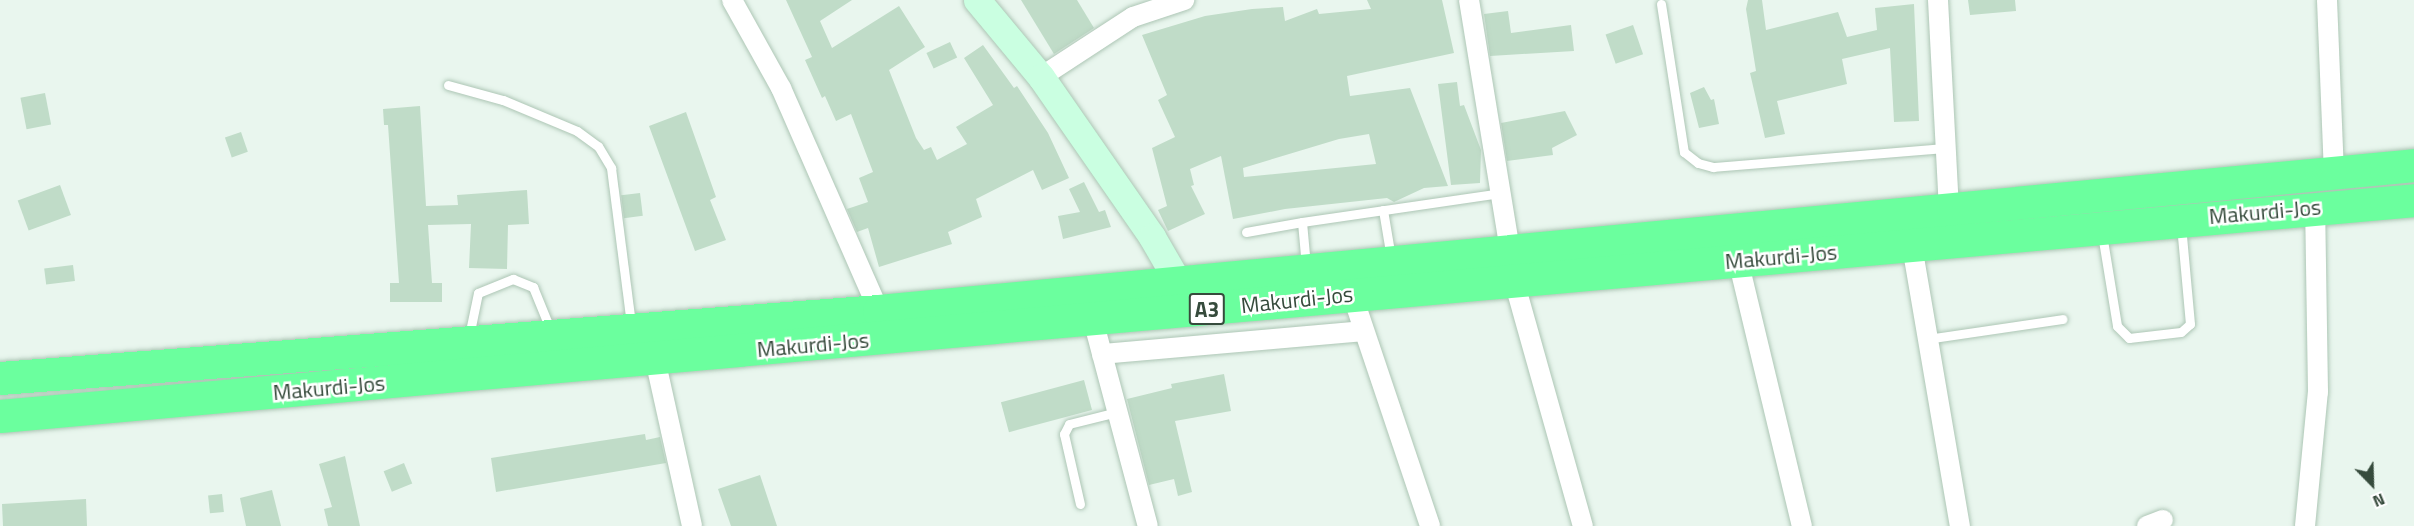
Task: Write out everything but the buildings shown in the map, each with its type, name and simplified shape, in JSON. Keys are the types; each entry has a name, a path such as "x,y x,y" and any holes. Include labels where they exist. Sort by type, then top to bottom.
{"highway":[{"name":"Makurdi-Jos","path":"0,378 879,311 1187,297 1353,294 1512,266 1949,210 2414,165"},
{"name":"Makurdi-Jos","path":"0,416 1093,320 1187,297 1307,272 1392,263 1512,266 1738,260 2414,200"}],"main road":[{"path":"977,0 1041,77 1152,237 1187,297"}],"street":[{"path":"732,0 782,88 879,311"},
{"path":"1041,77 1133,17 1184,0"},
{"path":"1469,0 1512,266 1583,526"},
{"path":"1938,0 1949,210"},
{"path":"2327,0 2334,172"},
{"path":"2305,526 2318,392 2315,207"},
{"path":"1912,246 1960,526"},
{"path":"1738,260 1802,526"},
{"path":"1353,294 1363,331 1430,526"},
{"path":"1187,297 1211,342"},
{"path":"1093,320 1148,526"},
{"path":"1102,354 1211,342 1363,331"},
{"path":"655,359 692,526"}],"lane":[{"path":"1662,4 1684,152 1698,163 1713,167 1946,148"},
{"path":"448,85 503,100 577,131 598,146 611,168 632,330"},
{"path":"1246,232 1500,193"},
{"path":"1383,210 1392,263"},
{"path":"2102,228 2117,326 2129,338 2181,332 2190,324 2180,220"},
{"path":"1302,222 1307,272"},
{"path":"468,343 478,293 513,279 532,287 553,336"},
{"path":"1927,339 2063,319"},
{"path":"1080,504 1064,434 1069,424 1117,412"}]}
